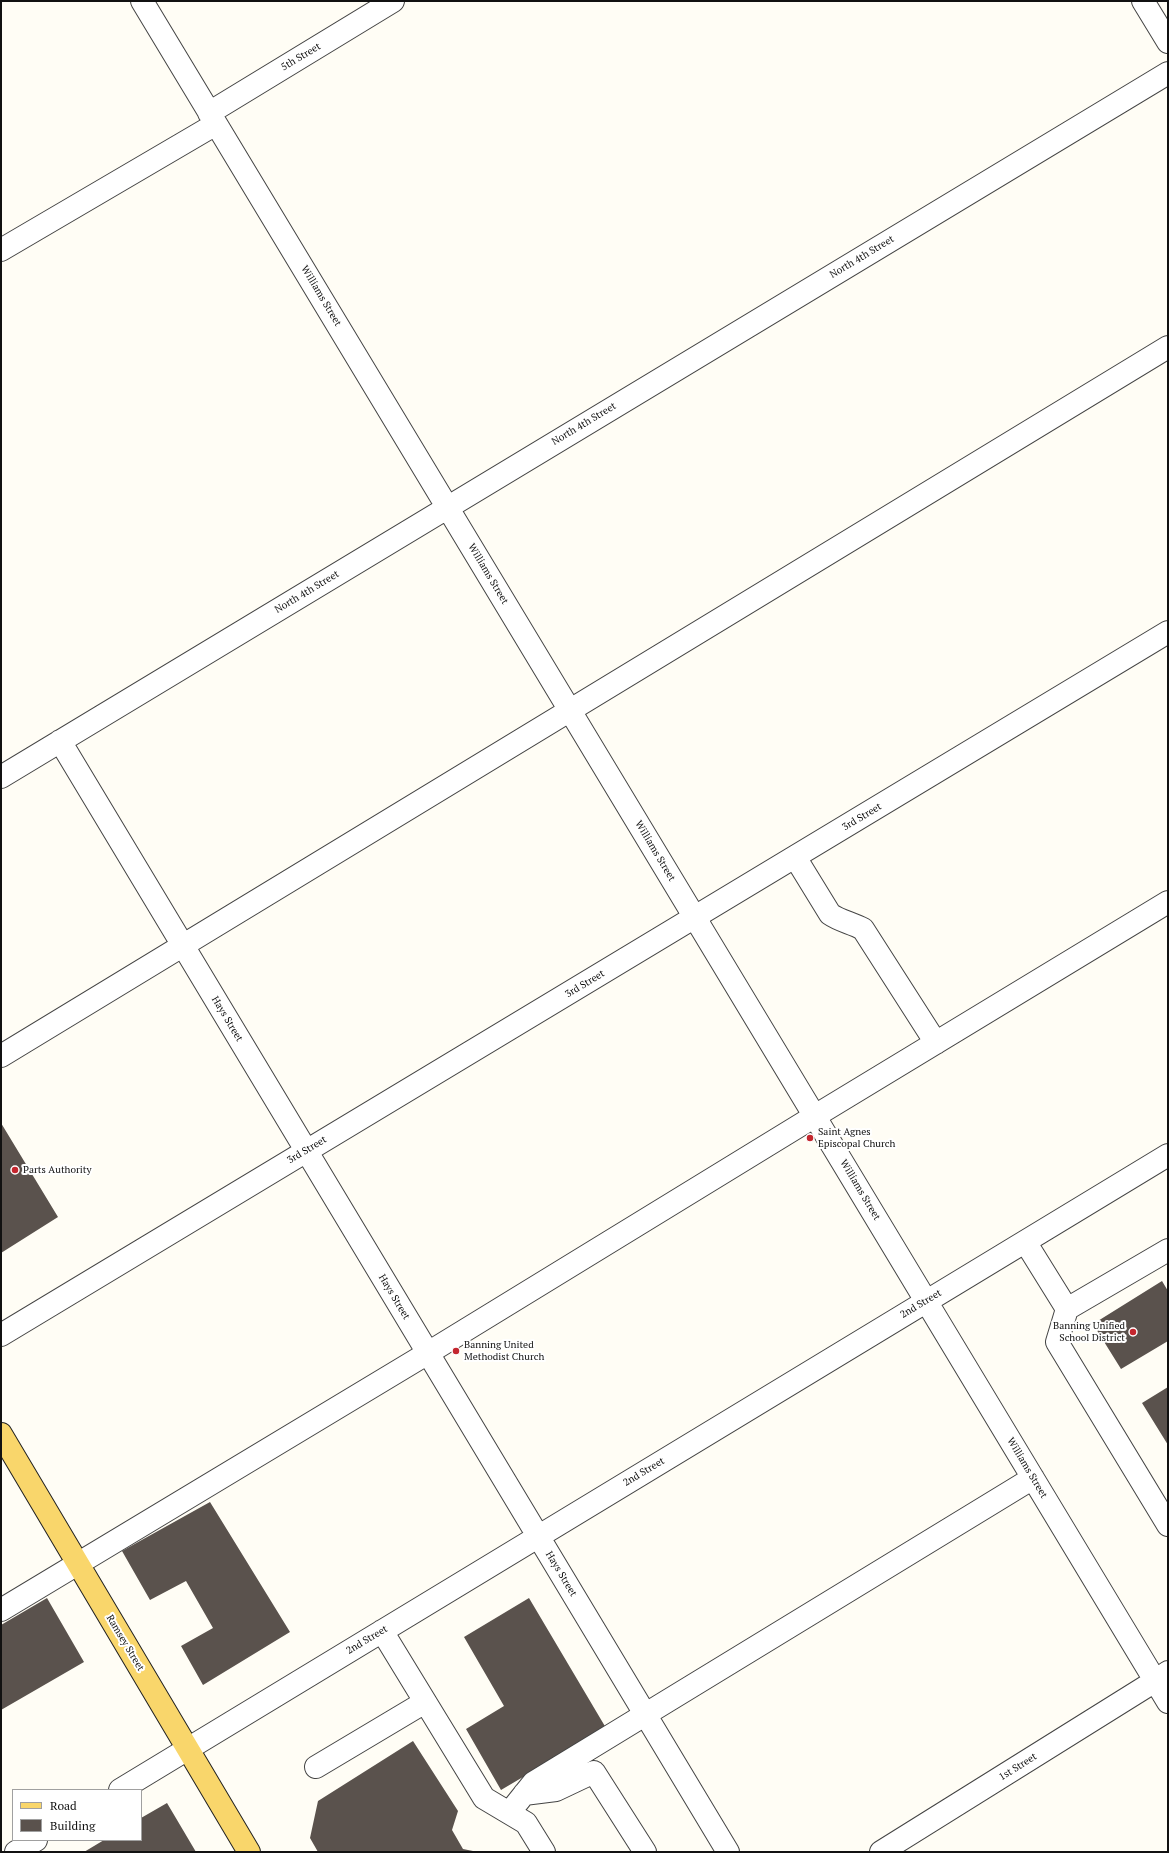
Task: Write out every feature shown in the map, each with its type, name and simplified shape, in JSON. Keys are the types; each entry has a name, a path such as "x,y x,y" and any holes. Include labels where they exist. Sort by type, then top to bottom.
{"main road":[{"name":"Ramsey Street","path":"1,1434 249,1852"}],"street":[{"name":"Williams Street","path":"142,1 1033,1478 1162,1677 1168,1702"},
{"name":"5th Street","path":"1,250 213,119 393,1"},
{"path":"1143,1 1168,42"},
{"name":"North 4th Street","path":"1,777 1168,73"},
{"path":"1,1056 1168,347"},
{"name":"3rd Street","path":"1,1335 1168,632"},
{"name":"Hays Street","path":"60,741 728,1852"},
{"path":"795,857 830,914 837,919 854,924 863,929 936,1043"},
{"path":"1,1610 428,1353 1168,902"},
{"name":"2nd Street","path":"122,1789 926,1300 1026,1243 1167,1158"},
{"path":"1026,1243 1067,1309"},
{"path":"1167,1521 1057,1342 1067,1309 1168,1250"},
{"path":"509,1813 533,1782 1033,1478"},
{"path":"382,1631 484,1798 526,1823 544,1852"},
{"name":"1st Street","path":"881,1852 1162,1677"},
{"path":"316,1767 425,1702"},
{"path":"524,1794 556,1790 594,1772 645,1852"},
{"path":"16,1852 34,1841"}],"building":[{"name":"Parts Authority","path":"1,1123 58,1217 1,1253"},
{"name":"Banning Unified School District","path":"1162,1281 1168,1291 1168,1341 1121,1369 1093,1324"},
{"path":"1168,1387 1168,1445 1142,1403"},
{"path":"210,1502 290,1632 203,1685 181,1646 213,1628 186,1581 150,1600 122,1551"},
{"path":"47,1598 84,1662 1,1710 1,1625"},
{"path":"529,1598 606,1728 501,1790 466,1729 504,1706 464,1637"},
{"path":"413,1741 458,1811 452,1830 463,1849 478,1852 318,1852 310,1838 318,1801"},
{"path":"167,1803 196,1852 84,1852 102,1841 142,1841 142,1817"}],"place":[{"name":"Saint Agnes Episcopal Church","path":"810,1138"},
{"name":"Parts Authority","path":"15,1170"},
{"name":"Banning Unified School District","path":"1133,1332"},
{"name":"Banning United Methodist Church","path":"456,1351"}]}
